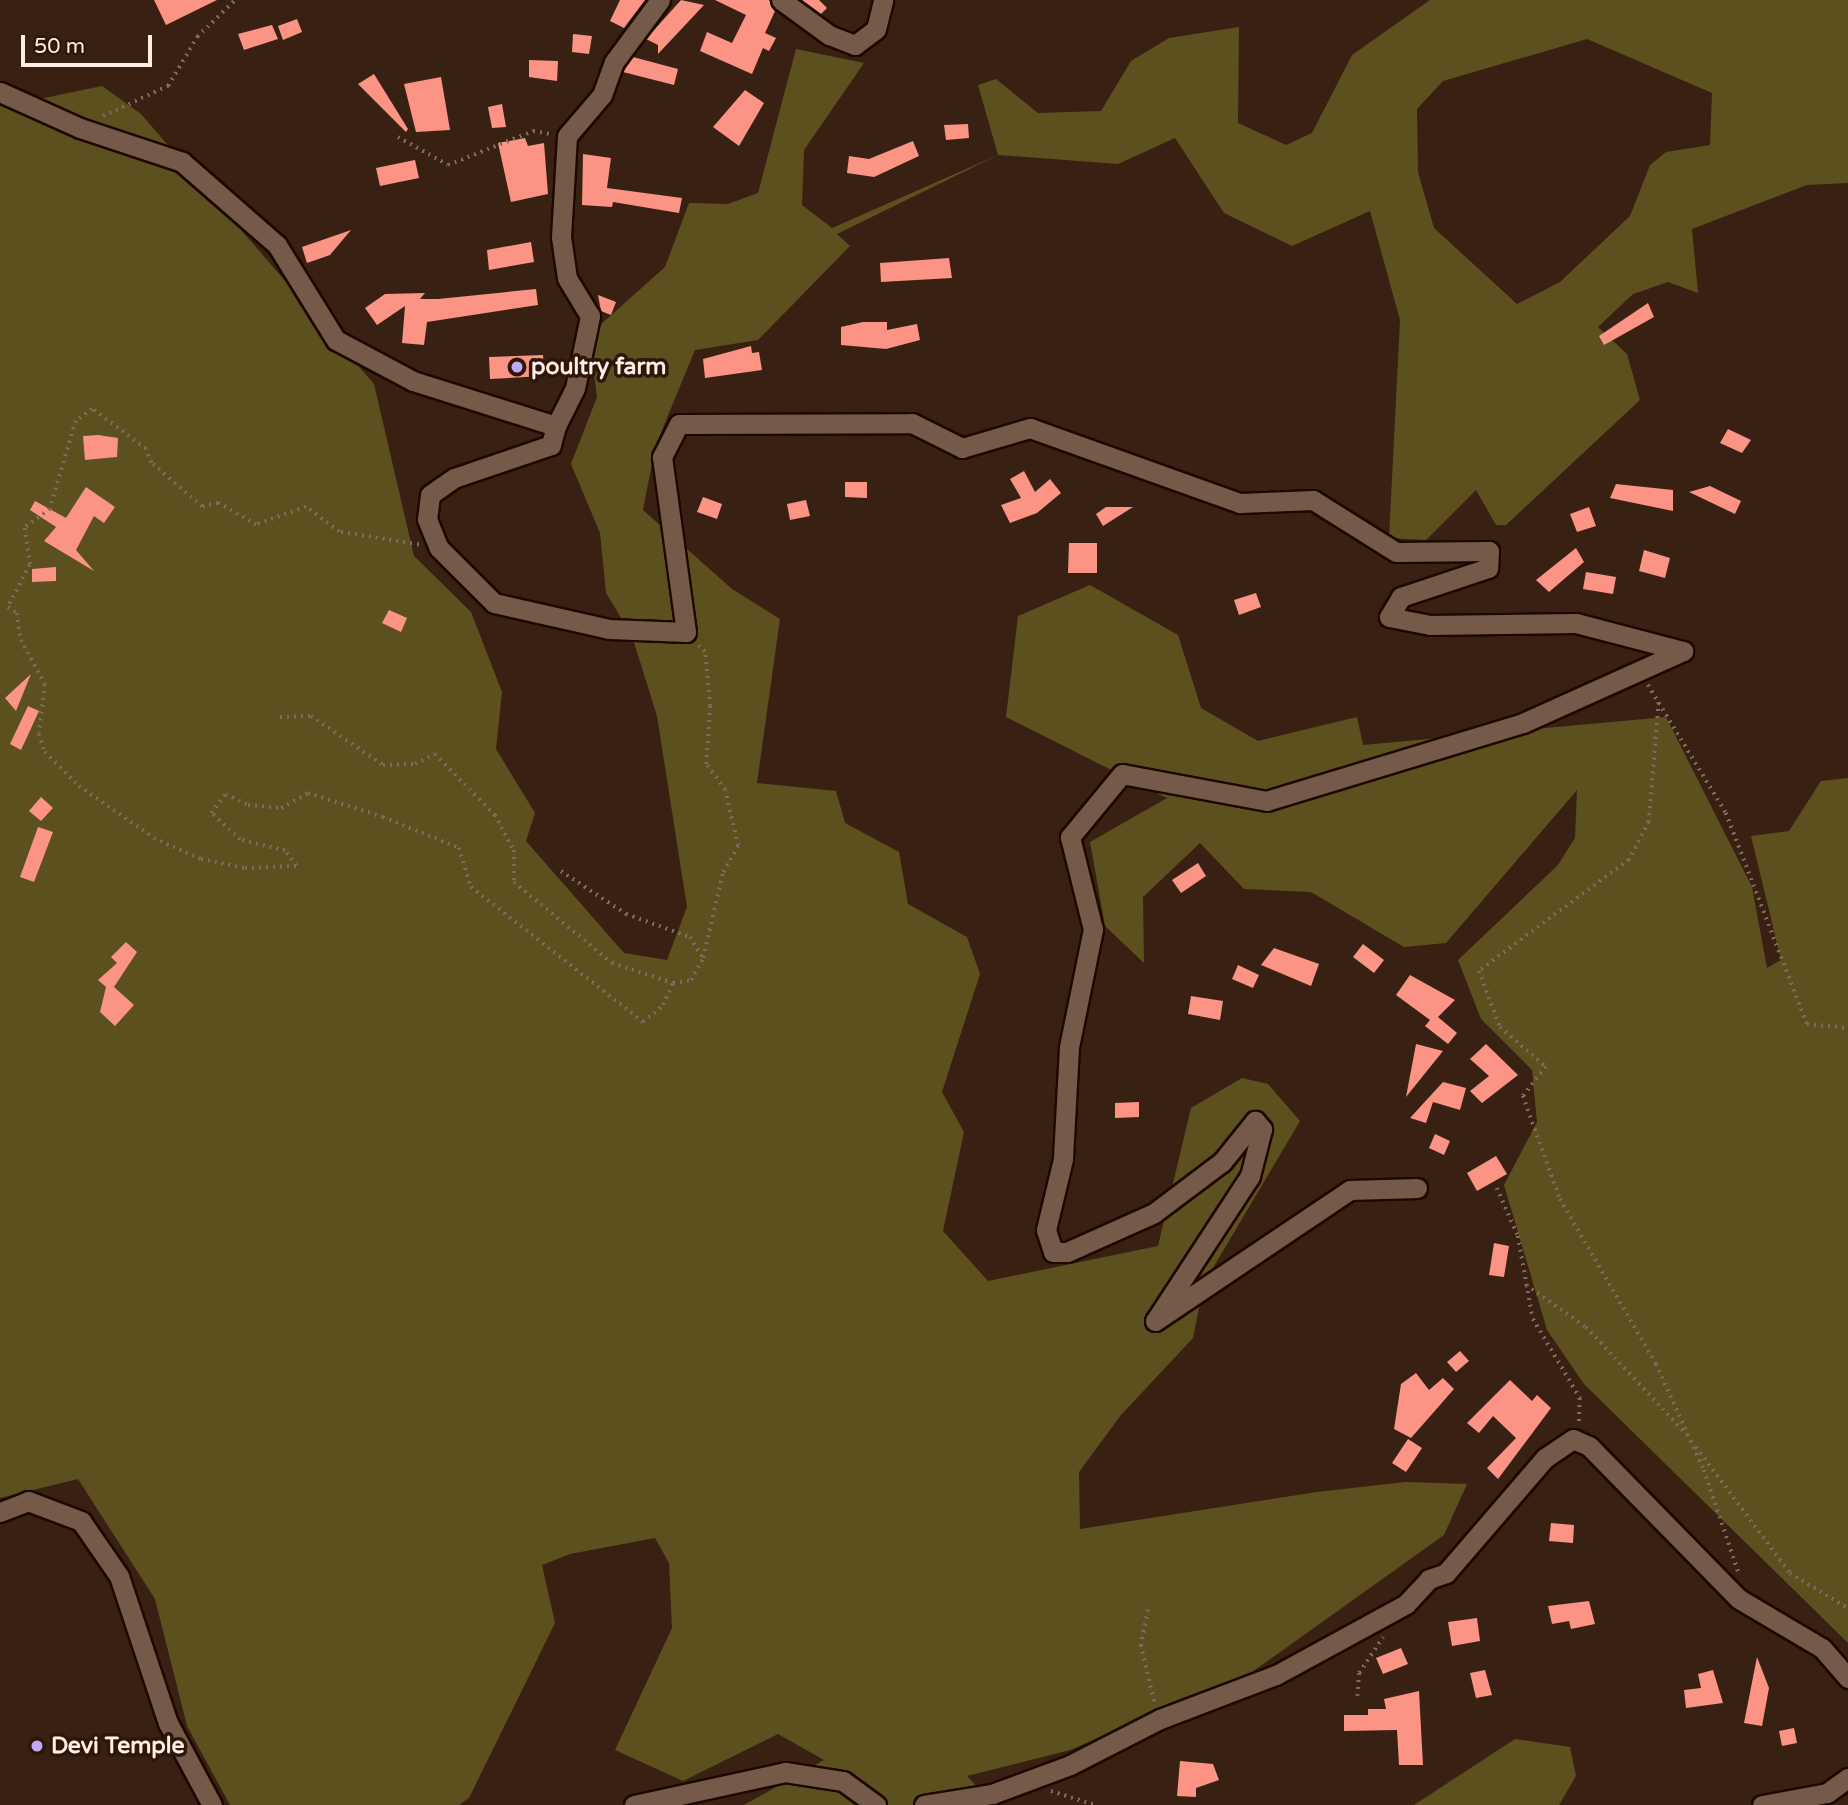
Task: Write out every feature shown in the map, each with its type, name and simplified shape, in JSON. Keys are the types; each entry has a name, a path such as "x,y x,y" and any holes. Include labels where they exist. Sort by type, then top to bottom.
{"street":[{"path":"660,0 614,62 602,95 567,136 561,237 567,278 590,316 572,399 556,426 551,445 454,478 430,495 427,519 439,548 494,603 609,629 686,632 662,457 679,424 912,424 962,449 1030,428 1240,503 1313,500 1396,552 1489,551 1488,568 1401,597 1390,617 1430,625 1576,623 1684,651 1641,674 1523,723 1267,801 1122,774 1070,837 1093,929 1069,1047 1063,1159 1046,1230 1053,1252 1067,1252 1154,1213 1222,1162 1255,1121 1262,1129 1250,1176 1154,1321 1350,1190 1417,1188"},
{"path":"781,0 829,35 855,45 876,29 883,0"},
{"path":"0,92 80,128 182,162 276,245 336,340 413,381 556,426"},
{"path":"924,1805 1005,1789 1070,1765 1160,1719 1276,1675 1406,1604 1463,1556 1545,1458 1578,1439 1752,1609 1822,1648 1848,1678"},
{"path":"0,1512 28,1501 81,1521 120,1576 168,1724 212,1805"},
{"path":"634,1805 785,1772 842,1781 876,1805"},
{"path":"1762,1805 1827,1793 1848,1778"}],"path":[{"path":"80,128 168,86 197,37 236,0"},
{"path":"398,138 448,165 533,131 567,136"},
{"path":"439,548 339,532 306,507 256,525 218,503 202,507 151,463 146,449 92,409 76,421 50,509 25,528 30,565 8,607 16,613 21,640 45,684 39,734 45,752 79,786 154,838 234,866 296,866 285,851 240,840 211,813 226,794 248,805 281,808 308,793 383,817 459,848 471,887 643,1022 663,1006 673,984"},
{"path":"279,717 311,716 383,765 415,764 435,754 495,815 514,850 514,882 612,963 673,984 691,980 703,958 723,872 738,846 725,790 706,764 710,706 705,652 686,632"},
{"path":"1641,674 1726,813 1807,1024 1848,1028"},
{"path":"1659,702 1648,822 1629,860 1479,971 1500,1027 1546,1067 1524,1096 1560,1199 1656,1364 1689,1438 1752,1609"},
{"path":"561,871 626,914 690,937 703,958"},
{"path":"1497,1188 1518,1237 1533,1319 1580,1398 1578,1439"},
{"path":"1526,1285 1586,1327 1689,1438 1790,1573 1848,1608"},
{"path":"1148,1610 1141,1645 1145,1678 1160,1719"},
{"path":"1357,1696 1359,1673 1387,1631"},
{"path":"1043,1790 1095,1805"}],"shaded area":[{"path":"1430,0 1848,0 1848,183 1807,185 1692,229 1698,293 1668,282 1633,294 1598,327 1627,354 1640,400 1506,525 1496,525 1476,490 1426,540 1389,538 1400,320 1370,211 1292,246 1224,213 1175,138 1118,164 998,155 978,85 996,79 1038,113 1101,111 1131,61 1169,38 1239,27 1238,123 1286,145 1312,133 1352,55","holes":["1587,39 1712,93 1710,145 1666,152 1650,165 1630,216 1560,282 1517,304 1434,228 1418,172 1417,109 1443,81"]},
{"path":"796,49 864,63 804,150 802,205 832,228 998,155 837,234 850,246 758,340 695,350 655,447 643,510 732,589 780,619 757,783 836,791 845,823 899,852 908,904 967,937 980,974 942,1092 964,1132 943,1231 988,1281 1158,1246 1191,1108 1242,1078 1268,1084 1300,1121 1204,1283 1193,1338 1121,1415 1079,1472 1080,1529 1317,1492 1405,1482 1467,1484 1444,1535 1252,1672 1070,1750 967,1776 986,1796 984,1805 744,1805 824,1760 778,1734 683,1781 615,1750 672,1628 669,1563 655,1538 570,1554 542,1565 555,1623 469,1798 459,1805 230,1805 187,1726 155,1599 78,1479 0,1498 0,95 20,103 102,86 141,114 374,384 414,556 471,612 502,692 496,749 535,813 526,841 624,953 667,960 687,907 657,716 632,636 606,593 600,533 571,464 597,397 589,335 665,267 689,203 728,204 758,193"},
{"path":"1090,585 1178,635 1201,708 1258,741 1357,717 1363,745 1666,717 1752,887 1767,968 1781,960 1751,836 1789,831 1821,781 1848,778 1848,1643 1584,1384 1547,1330 1504,1185 1537,1122 1532,1070 1481,1019 1458,960 1558,865 1575,838 1577,790 1446,943 1404,947 1311,892 1244,889 1200,843 1143,897 1144,963 1105,926 1090,842 1167,798 1006,717 1018,616"},
{"path":"1515,1739 1570,1747 1576,1776 1559,1805 1414,1805"}],"building":[{"path":"154,0 217,0 166,25"},
{"path":"620,0 645,0 624,28 610,21"},
{"path":"681,0 704,5 658,54 658,45 646,39"},
{"path":"715,0 769,0 775,11 765,33 776,38 769,51 763,48 752,74 700,51 707,32 732,43 746,15"},
{"path":"802,0 819,0 827,8 821,14"},
{"path":"297,19 302,32 283,40 278,26"},
{"path":"272,25 278,39 244,50 238,34"},
{"path":"573,34 592,36 589,54 572,52"},
{"path":"633,57 678,69 674,85 623,72"},
{"path":"529,60 558,61 557,81 529,77"},
{"path":"374,74 408,129 406,132 358,84"},
{"path":"441,77 450,130 416,132 404,84"},
{"path":"745,90 764,103 739,146 713,127"},
{"path":"502,104 506,127 492,128 488,107"},
{"path":"968,124 969,138 946,140 944,125"},
{"path":"525,138 528,146 544,143 548,194 511,202 498,143"},
{"path":"913,141 919,156 874,177 847,173 849,156 869,159"},
{"path":"583,154 611,158 607,188 682,198 679,213 613,202 612,207 582,205"},
{"path":"415,160 419,178 380,186 376,168"},
{"path":"351,230 330,255 307,263 302,247"},
{"path":"531,242 534,262 489,270 487,250"},
{"path":"949,258 952,278 881,282 880,263"},
{"path":"536,289 538,305 427,322 424,345 402,343 405,306 377,325 365,308 385,294 425,293 420,299 438,299"},
{"path":"598,295 616,302 611,315 601,311"},
{"path":"1648,303 1654,317 1604,345 1599,336"},
{"path":"863,322 887,322 887,330 917,324 920,340 886,349 841,345 841,327"},
{"path":"751,346 752,353 759,352 762,370 705,378 703,359"},
{"name":"poultry farm","path":"543,355 544,376 490,379 489,357"},
{"path":"1728,429 1751,440 1742,453 1720,443"},
{"path":"83,436 118,438 117,457 85,460"},
{"path":"1024,471 1035,492 1050,479 1061,493 1037,513 1010,523 1001,505 1021,498 1010,479"},
{"path":"845,482 867,482 867,498 845,497"},
{"path":"1616,484 1673,490 1673,511 1610,498"},
{"path":"1710,486 1741,501 1735,514 1689,492"},
{"path":"86,487 115,507 104,523 94,516 76,550 94,571 44,541 56,527 30,510 35,501 66,518"},
{"path":"703,497 722,504 717,519 697,512"},
{"path":"806,500 810,516 790,520 787,504"},
{"path":"1106,507 1133,507 1103,526 1096,514"},
{"path":"1589,507 1596,526 1577,532 1570,514"},
{"path":"1069,543 1097,543 1097,573 1068,573"},
{"path":"1576,548 1584,562 1549,592 1536,580"},
{"path":"1644,550 1670,558 1665,578 1639,571"},
{"path":"56,567 56,581 32,582 32,569"},
{"path":"1586,572 1616,577 1613,594 1583,589"},
{"path":"1256,593 1261,607 1239,615 1234,600"},
{"path":"389,610 407,618 401,632 382,623"},
{"path":"31,674 16,711 5,698"},
{"path":"28,706 39,711 21,750 10,744"},
{"path":"41,797 53,808 41,821 29,811"},
{"path":"38,827 53,832 34,882 20,877"},
{"path":"1198,863 1206,876 1181,893 1172,880"},
{"path":"126,942 137,952 114,987 134,1005 115,1026 100,1012 106,987 98,980 117,963 111,957"},
{"path":"1363,944 1384,960 1374,973 1353,957"},
{"path":"1274,948 1319,964 1311,986 1261,965"},
{"path":"1238,965 1259,975 1253,988 1232,979"},
{"path":"1410,975 1455,1000 1438,1017 1457,1033 1448,1044 1425,1026 1430,1020 1396,995"},
{"path":"1191,996 1223,1001 1220,1020 1188,1014"},
{"path":"1416,1044 1443,1051 1406,1097"},
{"path":"1486,1044 1518,1075 1482,1103 1470,1091 1489,1076 1470,1059"},
{"path":"1443,1082 1466,1088 1460,1110 1433,1102 1426,1123 1410,1118"},
{"path":"1139,1102 1139,1117 1115,1118 1115,1103"},
{"path":"1435,1134 1450,1141 1444,1155 1429,1148"},
{"path":"1496,1156 1507,1174 1477,1191 1467,1173"},
{"path":"1494,1243 1509,1246 1504,1277 1489,1275"},
{"path":"1460,1351 1469,1361 1456,1372 1447,1362"},
{"path":"1416,1373 1429,1390 1443,1378 1454,1389 1411,1438 1394,1429 1401,1384"},
{"path":"1510,1380 1532,1401 1537,1395 1551,1408 1498,1479 1487,1468 1516,1438 1493,1416 1479,1433 1467,1423"},
{"path":"1408,1439 1422,1448 1406,1472 1392,1463"},
{"path":"1551,1523 1574,1525 1573,1543 1549,1541"},
{"path":"1589,1601 1595,1624 1571,1629 1569,1621 1552,1624 1548,1606"},
{"path":"1477,1618 1480,1641 1452,1646 1448,1622"},
{"path":"1401,1648 1408,1664 1383,1674 1376,1658"},
{"path":"1757,1657 1769,1688 1762,1726 1744,1723"},
{"path":"1485,1670 1492,1695 1476,1698 1470,1673"},
{"path":"1713,1670 1723,1703 1686,1708 1684,1690 1701,1688 1698,1674"},
{"path":"1419,1691 1423,1765 1399,1765 1397,1730 1344,1731 1344,1715 1368,1715 1368,1709 1386,1709 1384,1699"},
{"path":"1794,1728 1797,1743 1782,1746 1779,1731"},
{"path":"1180,1761 1213,1764 1219,1780 1196,1788 1196,1797 1177,1796"}],"place":[{"name":"poultry farm","path":"517,367"},
{"name":"Devi Temple","path":"37,1746"}]}
